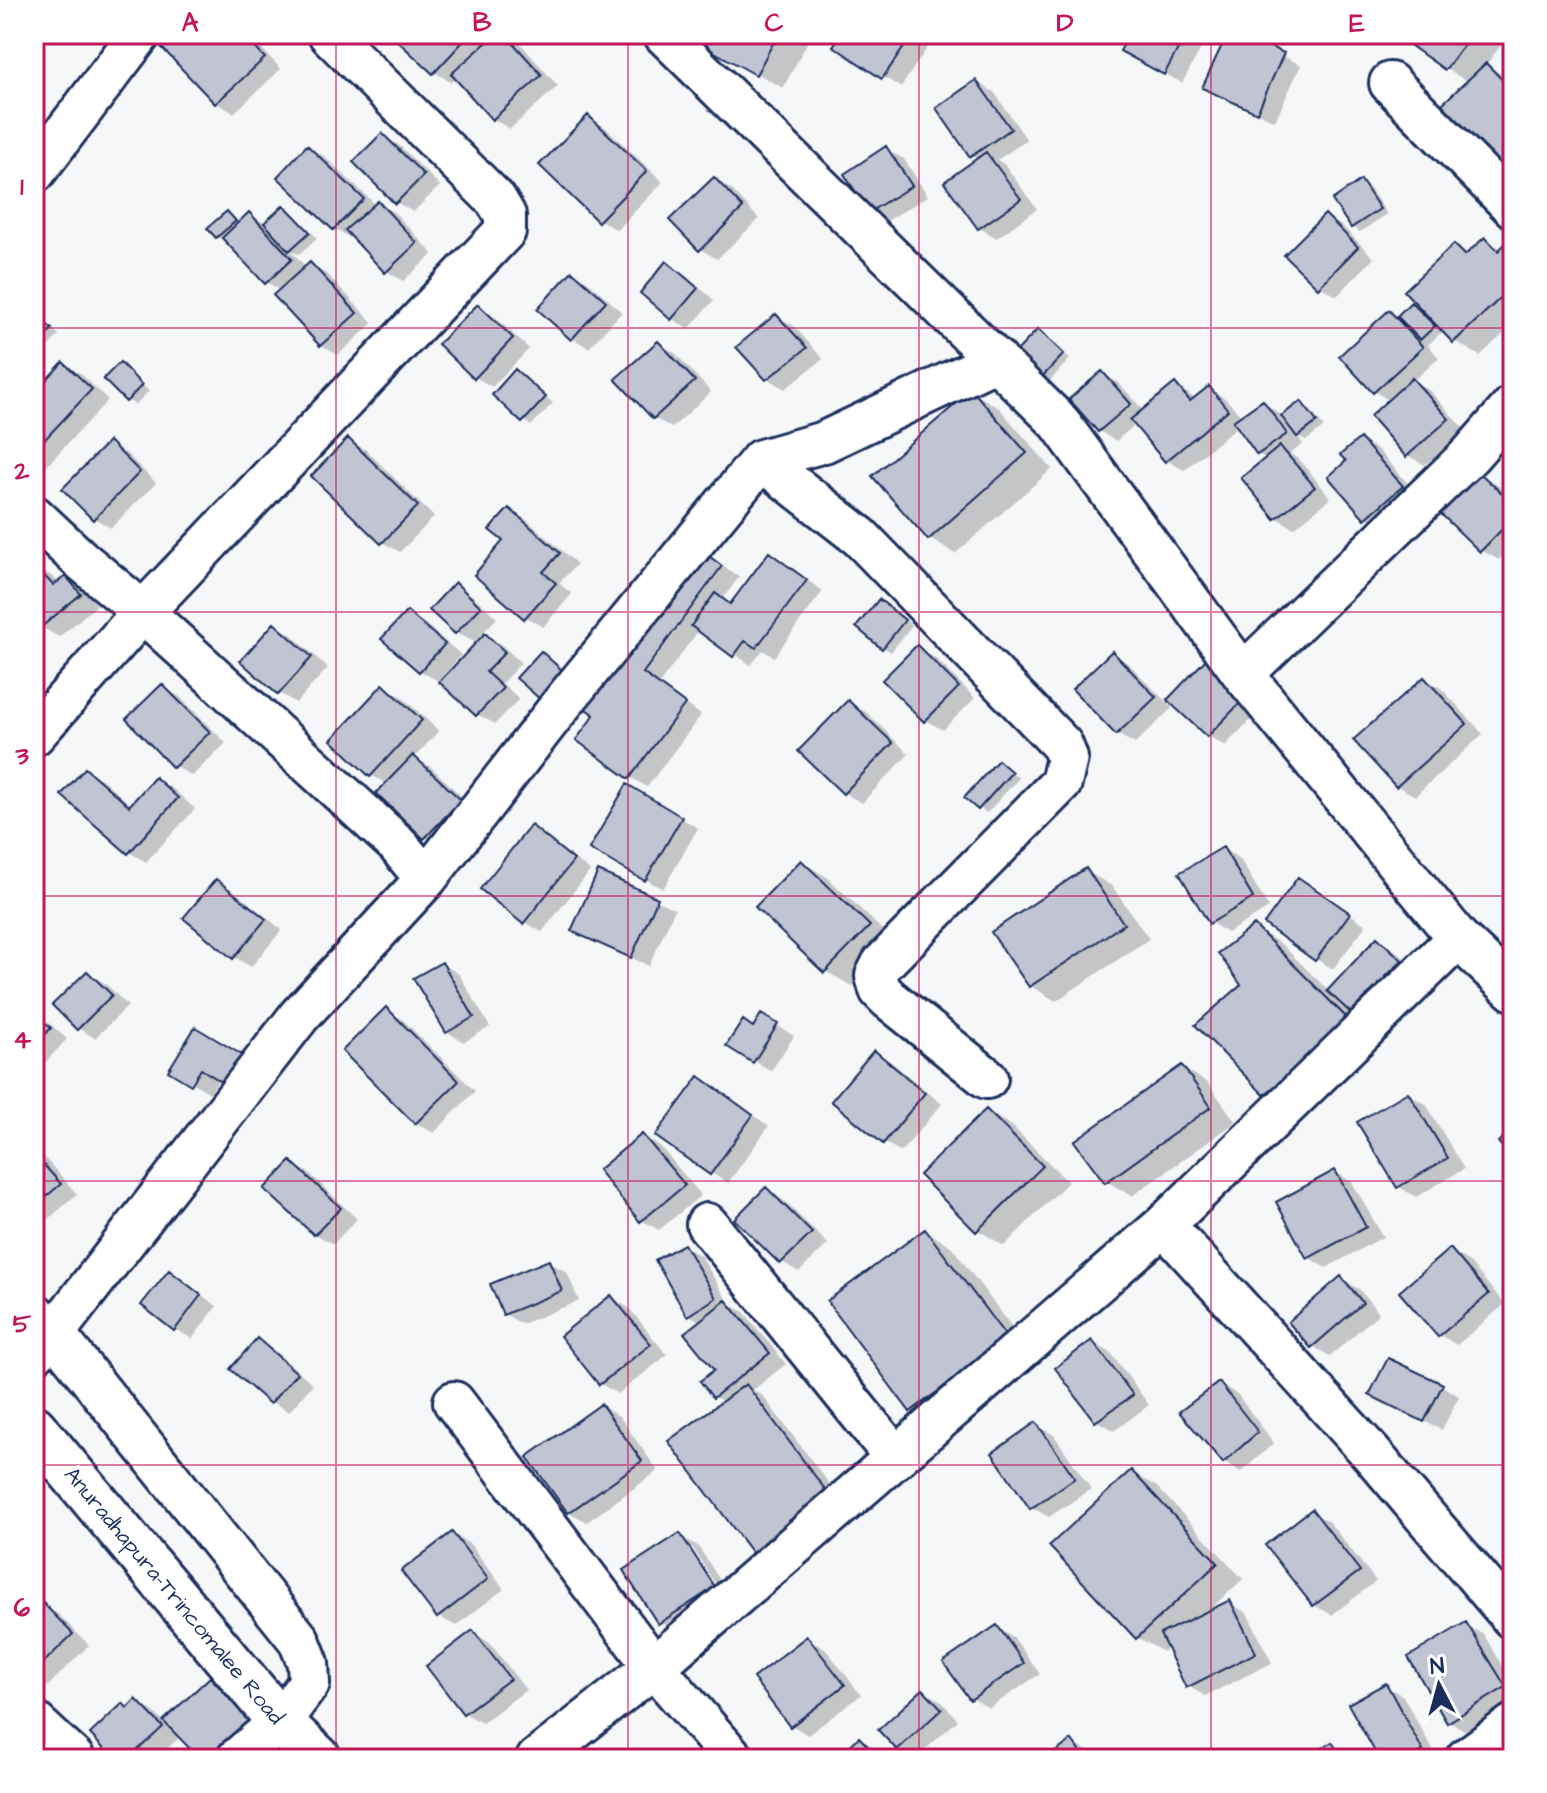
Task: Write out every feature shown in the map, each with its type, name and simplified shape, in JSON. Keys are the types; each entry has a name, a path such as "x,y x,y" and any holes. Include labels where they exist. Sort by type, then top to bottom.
{"highway":[{"name":"Anuradhapura-Trincomalee Road","path":"34,1428 280,1722 319,1759"}],"street":[{"path":"34,173 140,34"},
{"path":"34,735 143,612 505,231 505,215 496,200 329,34"},
{"path":"664,34 1059,422 1243,674 1458,938 1513,990"},
{"path":"1390,83 1513,207"},
{"path":"237,1759 280,1722 309,1683 308,1663 299,1640 41,1333 300,1015 426,879 564,701 761,460 824,442 997,360"},
{"path":"1243,674 1470,455 1513,406"},
{"path":"761,460 860,537 1062,745 1067,758 1061,783 882,964 876,976 880,990 889,999 987,1078"},
{"path":"34,516 397,844 426,879"},
{"path":"537,1759 654,1667 1164,1225 1458,938"},
{"path":"707,1224 895,1457"},
{"path":"1164,1225 1370,1452 1513,1619"},
{"path":"454,1402 654,1667 734,1759"},
{"path":"34,1722 74,1759"},
{"path":"1466,1759 1513,1725"}],"building":[{"path":"149,34 242,34 265,58 215,104"},
{"path":"390,34 470,34 433,74"},
{"path":"496,34 505,34 542,75 492,120 451,74"},
{"path":"706,34 778,34 756,75 700,44"},
{"path":"842,34 913,34 882,79 833,46"},
{"path":"1129,34 1186,34 1164,75 1120,51"},
{"path":"1227,34 1242,34 1284,53 1257,113 1202,88"},
{"path":"1408,34 1472,34 1445,70 1403,40"},
{"path":"1486,63 1513,91 1513,180 1441,105"},
{"path":"976,80 1011,129 970,157 936,108"},
{"path":"588,115 647,171 598,222 539,165"},
{"path":"382,133 424,175 395,204 353,162"},
{"path":"307,145 364,199 333,230 277,177"},
{"path":"886,146 912,186 869,212 844,174"},
{"path":"986,152 1021,199 978,229 944,182"},
{"path":"714,177 743,208 699,251 669,220"},
{"path":"1361,180 1380,209 1351,228 1332,200"},
{"path":"378,201 417,243 385,273 345,230"},
{"path":"284,205 310,232 289,251 264,223"},
{"path":"227,211 236,221 216,238 207,228"},
{"path":"249,212 292,259 265,284 222,238"},
{"path":"1325,214 1358,247 1318,288 1284,255"},
{"path":"1485,237 1498,251 1507,242 1513,248 1513,286 1453,343 1404,291 1454,244 1465,255"},
{"path":"666,261 698,288 671,320 640,293"},
{"path":"310,262 357,313 320,346 273,295"},
{"path":"572,271 606,301 571,340 537,309"},
{"path":"1411,302 1435,326 1420,340 1397,316"},
{"path":"478,304 513,338 474,379 438,344"},
{"path":"1389,310 1423,347 1373,393 1339,356"},
{"path":"34,312 52,329 34,349"},
{"path":"776,314 807,348 766,380 736,347"},
{"path":"1038,329 1064,354 1039,380 1013,355"},
{"path":"658,341 695,381 653,419 615,379"},
{"path":"63,362 92,389 34,451 34,393"},
{"path":"120,362 142,385 126,402 103,379"},
{"path":"515,369 546,397 522,423 492,395"},
{"path":"1102,371 1131,404 1098,432 1069,399"},
{"path":"1412,378 1449,419 1406,457 1370,416"},
{"path":"1175,383 1190,401 1209,386 1228,410 1165,462 1130,420"},
{"path":"972,390 1027,453 928,540 872,476"},
{"path":"1263,400 1287,434 1257,455 1233,421"},
{"path":"1301,401 1317,422 1297,437 1281,416"},
{"path":"348,438 418,506 381,544 311,476"},
{"path":"1360,438 1403,486 1365,519 1328,477 1346,461 1340,455"},
{"path":"109,441 140,472 93,520 62,489"},
{"path":"1280,446 1315,487 1275,519 1241,478"},
{"path":"1480,473 1513,504 1513,518 1480,552 1440,513"},
{"path":"509,508 560,553 543,572 556,583 524,619 474,575 503,541 489,530"},
{"path":"696,546 722,566 643,673 685,704 629,779 576,740 594,715 579,704"},
{"path":"769,552 807,580 756,648 745,641 733,657 691,626 715,593 730,604"},
{"path":"34,565 53,585 66,576 81,594 40,628 34,621"},
{"path":"455,582 481,607 455,634 429,610"},
{"path":"879,599 905,620 882,649 856,627"},
{"path":"407,611 445,644 419,672 381,639"},
{"path":"274,623 312,657 278,695 240,661"},
{"path":"485,633 505,652 486,672 503,688 476,716 439,682"},
{"path":"917,645 959,687 924,722 882,680"},
{"path":"541,651 565,673 541,700 516,678"},
{"path":"1112,651 1156,697 1116,735 1072,689"},
{"path":"1209,656 1249,694 1207,737 1167,700"},
{"path":"1424,677 1467,724 1396,787 1353,740"},
{"path":"162,684 210,732 173,768 126,719"},
{"path":"383,684 422,720 370,777 331,740"},
{"path":"848,700 893,743 843,794 798,751"},
{"path":"413,755 461,800 424,839 376,793"},
{"path":"998,760 1012,772 978,810 964,798"},
{"path":"85,768 129,806 155,777 178,798 128,854 61,795"},
{"path":"627,784 682,817 645,881 589,849"},
{"path":"531,825 574,860 523,924 480,889"},
{"path":"1223,847 1253,898 1209,924 1179,873"},
{"path":"801,860 870,926 824,973 755,907"},
{"path":"1086,868 1124,924 1029,987 991,932"},
{"path":"598,871 658,898 631,958 571,931"},
{"path":"1298,877 1350,913 1315,961 1264,924"},
{"path":"216,879 266,919 233,959 183,918"},
{"path":"1254,925 1352,1023 1264,1095 1195,1025 1241,985 1218,953"},
{"path":"1377,937 1402,960 1351,1013 1327,991"},
{"path":"442,962 474,1017 446,1033 413,978"},
{"path":"87,971 112,995 77,1030 52,1005"},
{"path":"386,1007 459,1081 415,1124 342,1051"},
{"path":"34,1013 51,1028 34,1047"},
{"path":"761,1014 778,1024 753,1063 726,1046 743,1020 753,1027"},
{"path":"195,1027 244,1056 227,1085 201,1069 191,1085 168,1071"},
{"path":"874,1050 925,1093 883,1144 831,1101"},
{"path":"1182,1065 1211,1107 1105,1183 1074,1141"},
{"path":"699,1076 753,1115 710,1175 655,1136"},
{"path":"1408,1092 1448,1158 1397,1188 1357,1122"},
{"path":"986,1109 1043,1166 976,1232 919,1175"},
{"path":"1513,1128 1513,1159 1498,1142"},
{"path":"642,1134 685,1185 640,1222 598,1170"},
{"path":"34,1154 61,1184 34,1207"},
{"path":"291,1161 341,1208 314,1235 264,1189"},
{"path":"1335,1170 1366,1227 1307,1259 1276,1202"},
{"path":"766,1187 812,1233 780,1264 734,1219"},
{"path":"925,1229 1008,1339 910,1412 827,1301"},
{"path":"684,1244 716,1298 687,1316 655,1260"},
{"path":"1450,1248 1489,1294 1438,1337 1399,1292"},
{"path":"549,1260 562,1291 503,1315 490,1284"},
{"path":"169,1270 201,1295 174,1331 141,1305"},
{"path":"1341,1276 1363,1303 1311,1348 1288,1322"},
{"path":"611,1295 651,1344 599,1385 560,1336"},
{"path":"726,1300 770,1353 713,1398 700,1381 714,1370 684,1333"},
{"path":"257,1338 297,1373 270,1404 230,1369"},
{"path":"1092,1340 1133,1395 1095,1422 1055,1368"},
{"path":"1388,1358 1443,1384 1424,1422 1369,1395"},
{"path":"1219,1382 1258,1432 1223,1463 1179,1412"},
{"path":"746,1384 833,1500 755,1557 668,1441"},
{"path":"601,1404 642,1461 568,1513 527,1457"},
{"path":"1036,1422 1075,1478 1030,1509 992,1453"},
{"path":"1131,1470 1218,1563 1136,1639 1049,1546"},
{"path":"1312,1509 1360,1571 1313,1606 1265,1545"},
{"path":"452,1532 488,1579 437,1618 401,1571"},
{"path":"680,1533 715,1587 658,1624 623,1570"},
{"path":"1230,1600 1256,1653 1186,1688 1160,1634"},
{"path":"42,1602 73,1634 34,1672 34,1610"},
{"path":"1466,1622 1506,1687 1447,1723 1408,1657"},
{"path":"997,1625 1024,1663 970,1700 943,1662"},
{"path":"473,1630 510,1679 463,1714 426,1666"},
{"path":"807,1636 845,1685 790,1727 753,1678"},
{"path":"210,1677 251,1720 211,1759 200,1759 163,1721"},
{"path":"1386,1683 1423,1751 1409,1759 1379,1759 1348,1704"},
{"path":"923,1689 942,1709 897,1750 878,1730"},
{"path":"136,1699 163,1727 128,1759 113,1759 90,1734 123,1703 127,1708"},
{"path":"859,1737 880,1759 836,1759"},
{"path":"1072,1740 1086,1759 1046,1759"},
{"path":"1332,1742 1343,1759 1307,1759 1307,1758"}]}
